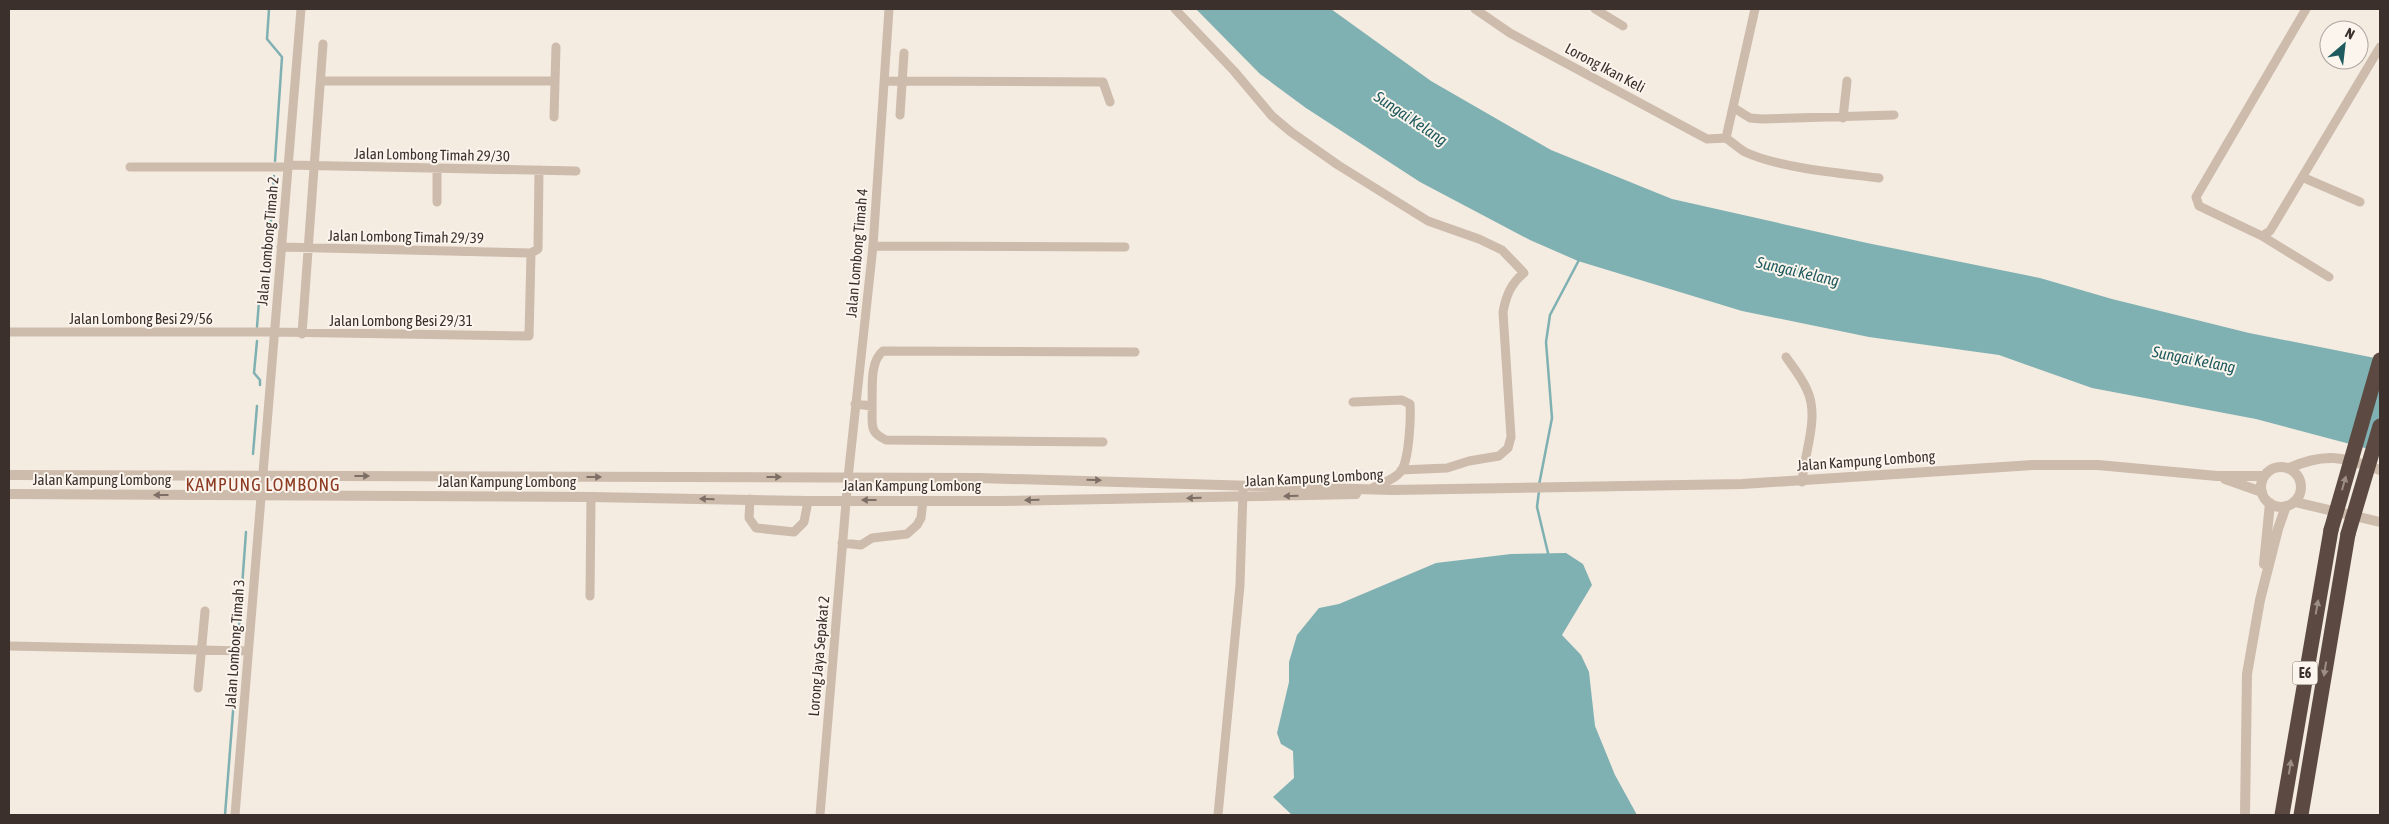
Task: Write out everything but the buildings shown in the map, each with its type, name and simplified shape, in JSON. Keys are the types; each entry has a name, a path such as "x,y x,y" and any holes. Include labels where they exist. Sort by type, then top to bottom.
{"highway":[{"name":"E6","path":"2282,815 2331,530 2380,360"},
{"name":"E6","path":"2301,815 2348,534 2380,426"}],"street":[{"name":"Jalan Lombong Timah 2","path":"262,475 301,9"},
{"name":"Jalan Lombong Timah 4","path":"846,500 872,246 889,9"},
{"path":"1175,9 1234,71 1272,116 1292,132 1338,165 1428,221 1480,239 1502,250 1524,272 1506,296 1503,312 1512,437 1508,448 1499,456 1469,461 1447,468 1402,470"},
{"name":"Lorong Ikan Keli","path":"1475,9 1510,33 1707,139 1726,138"},
{"path":"1594,9 1622,26"},
{"path":"1755,9 1726,138 1743,151 1758,157 1802,167 1879,178"},
{"path":"2306,9 2196,198 2200,206 2262,236 2329,277"},
{"path":"302,334 323,44"},
{"path":"554,117 556,47"},
{"path":"2262,236 2270,231 2380,47"},
{"path":"900,115 904,53"},
{"path":"321,82 554,81"},
{"path":"884,81 1102,82 1110,102"},
{"path":"1843,118 1847,81"},
{"path":"1734,108 1750,118 1843,118 1894,115"},
{"name":"Jalan Lombong Timah 29/30","path":"130,167 315,166 576,171"},
{"path":"437,168 437,202"},
{"path":"531,253 538,249 539,170"},
{"path":"2302,177 2360,202"},
{"path":"872,246 1125,247"},
{"name":"Jalan Lombong Timah 29/39","path":"281,247 531,253"},
{"name":"Jalan Lombong Besi 29/31","path":"274,332 302,334 529,336 531,253"},
{"name":"Jalan Lombong Besi 29/56","path":"9,332 274,332"},
{"path":"1103,442 886,440 876,436 873,431 874,364 877,356 883,350 1135,352"},
{"path":"1786,357 1810,397 1811,421 1802,482"},
{"path":"1353,402 1402,400 1410,404 1411,426 1402,470 1391,480 1372,488"},
{"path":"855,404 872,406"},
{"path":"2262,492 2264,476 2273,468 2289,468 2304,462 2330,457 2356,462 2380,470"},
{"name":"Jalan Kampung Lombong","path":"9,475 1019,478 1392,490 1802,482 2033,465 2098,465 2217,476"},
{"path":"2245,815 2246,674 2260,600 2278,529 2290,504 2301,490 2301,484 2295,472 2289,468"},
{"name":"Jalan Lombong Timah 3","path":"235,815 262,475"},
{"path":"2217,476 2264,476"},
{"path":"2217,476 2262,492 2270,504 2260,600"},
{"path":"1218,815 1240,585 1243,485"},
{"name":"Jalan Kampung Lombong","path":"9,494 1000,501 1359,494 1392,490"},
{"path":"590,596 591,497"},
{"path":"750,499 749,518 756,528 794,532 804,522 808,501"},
{"name":"Lorong Jaya Sepakat 2","path":"820,815 846,500"},
{"path":"842,543 861,545 872,538 907,534 917,525 921,518 923,500"},
{"path":"2270,504 2290,504 2380,522"},
{"path":"198,688 205,611"},
{"path":"9,646 248,651"}],"water":[{"name":"Sungai Kelang","path":"1196,9 1331,9 1431,81 1551,150 1672,199 1867,243 2040,278 2112,299 2249,333 2380,359 2380,452 2256,419 2092,388 1999,355 1869,337 1742,311 1578,261 1530,240 1420,182 1306,108 1260,74"},
{"path":"1566,553 1583,564 1592,585 1562,635 1581,655 1589,672 1595,726 1615,775 1637,815 1292,815 1273,797 1294,778 1293,751 1281,744 1277,733 1289,682 1289,662 1297,635 1319,608 1339,604 1436,563 1511,554"}],"waterway":[{"path":"269,9 267,39 282,57 275,161"},
{"path":"257,327 259,301 266,293 274,176"},
{"path":"1539,485 1552,418 1546,342 1550,315 1579,260"},
{"path":"257,341 254,373 260,380 260,385"},
{"path":"253,454 257,406"},
{"path":"1539,491 1537,507 1548,553"},
{"path":"238,642 246,532"},
{"path":"225,815 237,660"}],"district":[{"name":"KAMPUNG LOMBONG","path":"263,485"}]}
